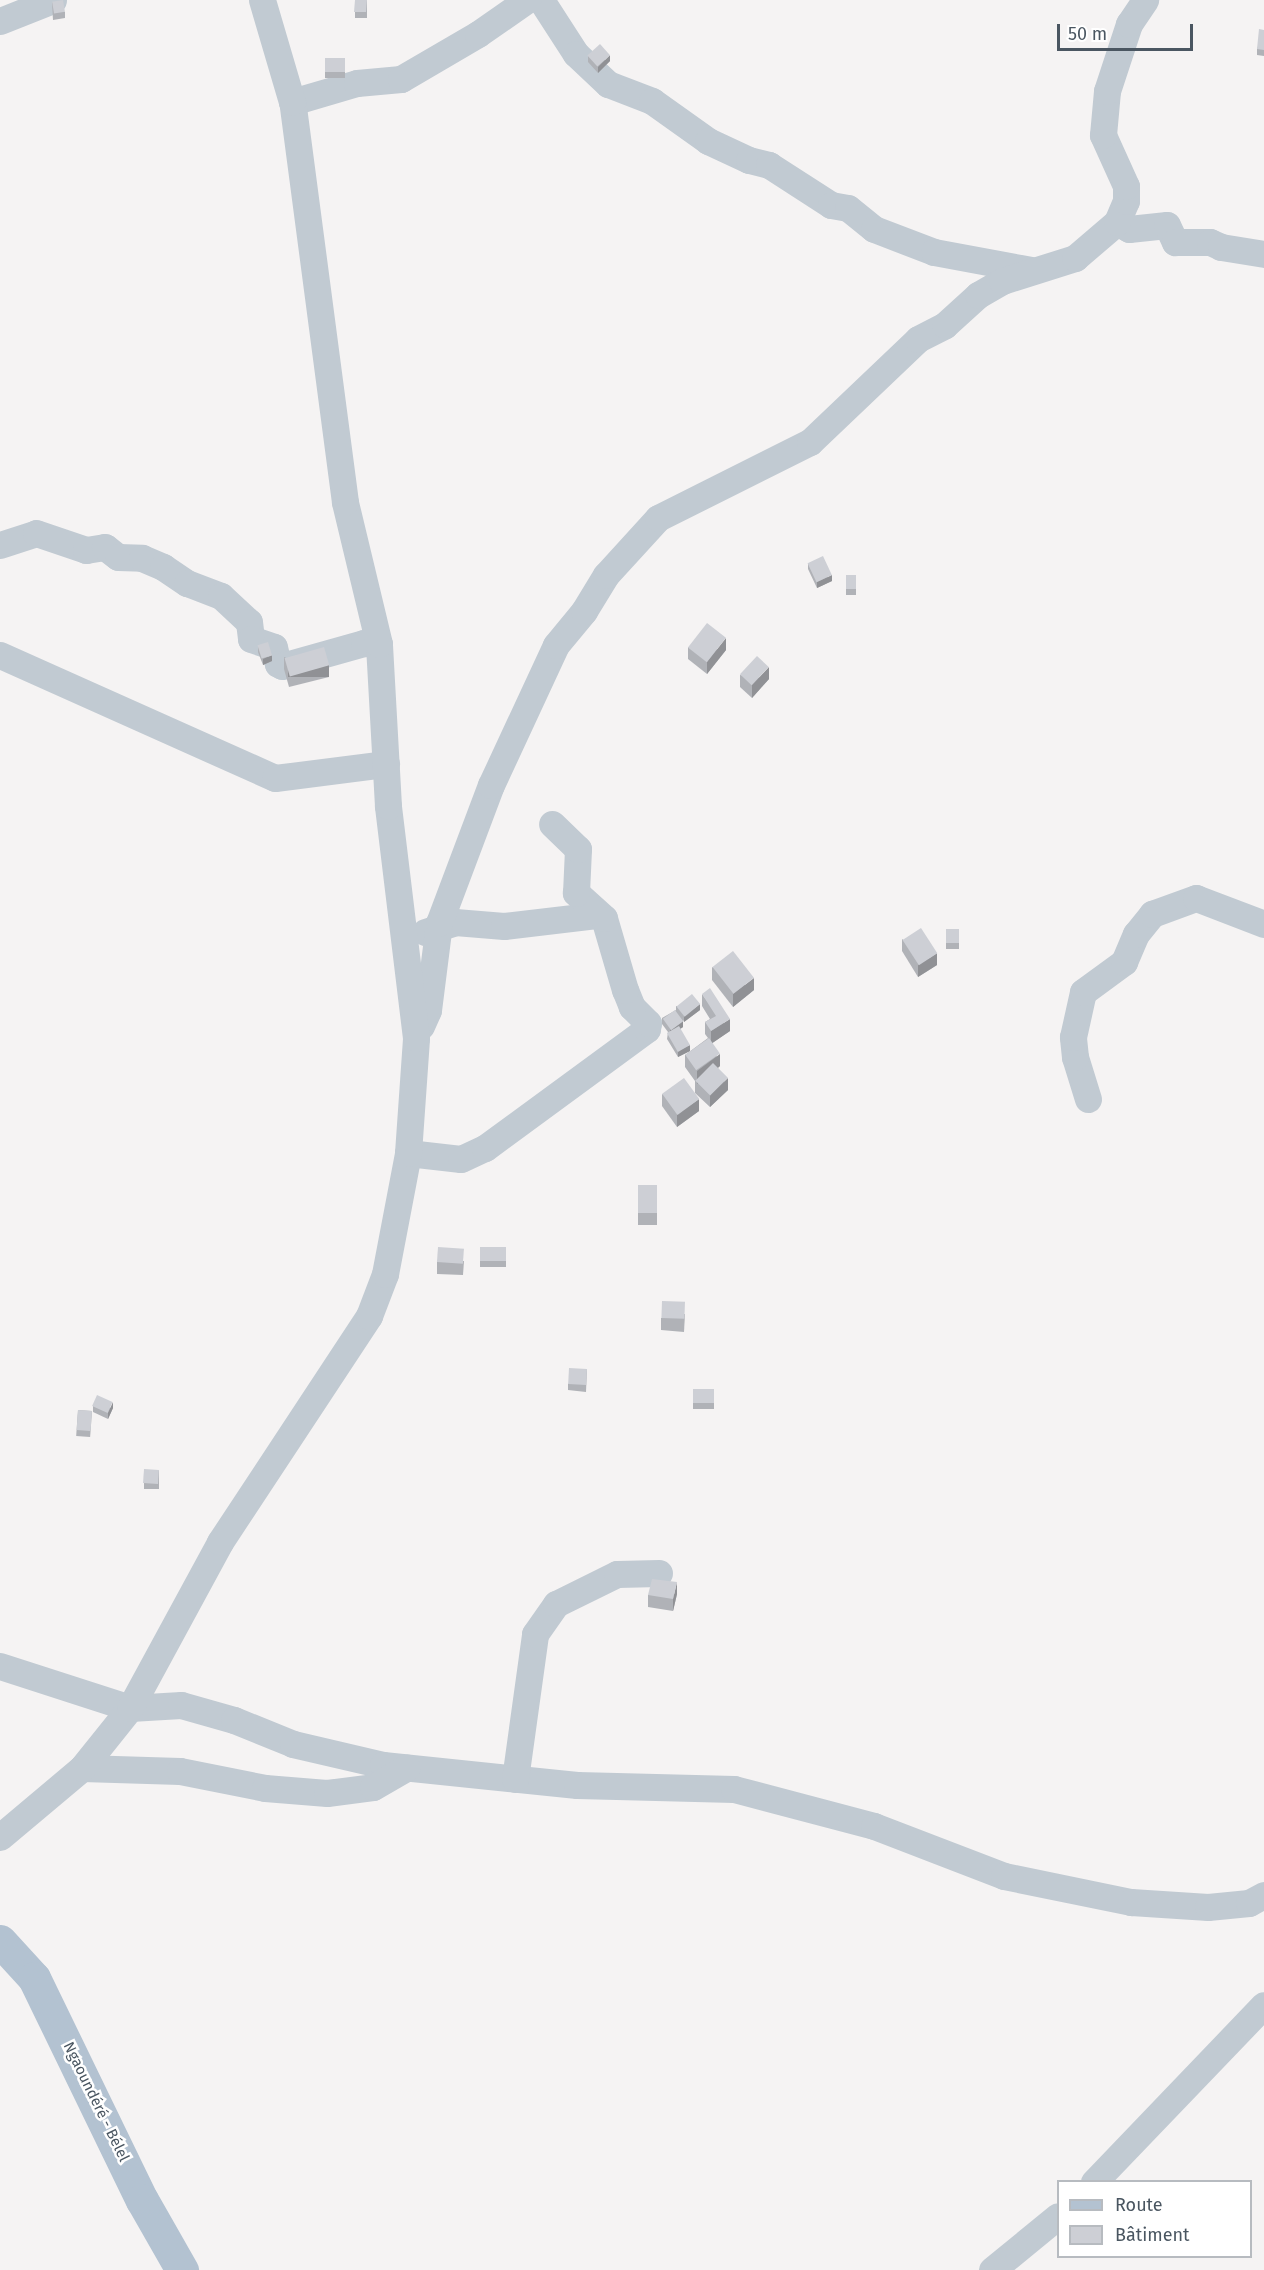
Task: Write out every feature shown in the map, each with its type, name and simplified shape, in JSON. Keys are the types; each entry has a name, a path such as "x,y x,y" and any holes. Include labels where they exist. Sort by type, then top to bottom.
{"main road":[{"name":"Ngaoundéré - Bélel","path":"0,1941 34,1978 142,2200 182,2270"}],"street":[{"path":"10,12 53,0"},
{"path":"0,1837 82,1768 130,1708 220,1542 369,1316 385,1274 408,1153 416,1038 386,764 379,644 345,502 292,102 262,0"},
{"path":"292,102 357,83 401,79 527,0"},
{"path":"541,0 576,54 608,84 652,101 708,141 748,160 770,165 831,205 848,208 874,229 894,237 934,252 1036,271"},
{"path":"416,1038 428,1010 438,928 491,785 556,645 585,611 606,575 658,518 810,442 918,339 945,326 978,295 1002,281 1075,258 1117,222 1126,201 1126,186 1103,135 1107,90 1129,24 1145,0"},
{"path":"1117,222 1129,229 1167,225 1174,242 1210,242 1221,247 1264,254"},
{"path":"0,545 36,533 86,550 105,547 118,557 142,558 163,567 187,583 221,596 249,622 251,639 274,647 278,664 282,666 364,643 379,644"},
{"path":"0,655 275,778 386,764"},
{"path":"408,1153 461,1159 485,1148 647,1029 648,1023 628,999 608,929 576,893 578,849 552,824"},
{"path":"1088,1099 1075,1058 1073,1037 1083,992 1124,962 1136,934 1152,914 1196,898 1264,924"},
{"path":"403,929 420,932 455,922 504,926 597,915"},
{"path":"515,1779 535,1634 556,1604 580,1589 617,1574 659,1573"},
{"path":"0,1666 130,1708 181,1705 234,1720 293,1744 407,1767 577,1785 734,1789 874,1826 1004,1876 1131,1902 1208,1907 1249,1903 1264,1895"},
{"path":"82,1768 180,1771 265,1788 327,1793 373,1787 407,1767"},
{"path":"1095,2180 1264,2005"},
{"path":"992,2270 1057,2218"}],"building":[{"path":"63,0 65,12 54,14 52,2"},
{"path":"355,0 367,0 366,12 354,12"},
{"path":"1259,29 1264,30 1264,50 1257,49"},
{"path":"600,44 610,55 597,67 587,55"},
{"path":"325,58 345,58 345,72 325,72"},
{"path":"823,556 832,575 816,582 808,563"},
{"path":"846,575 856,575 856,589 846,589"},
{"path":"707,623 726,638 707,662 688,647"},
{"path":"268,642 272,655 262,659 257,645"},
{"path":"324,647 329,665 290,677 285,658"},
{"path":"757,656 769,667 752,685 740,674"},
{"path":"921,928 937,953 919,965 903,940"},
{"path":"946,929 959,929 959,943 946,943"},
{"path":"733,951 754,978 733,994 713,967"},
{"path":"710,988 730,1019 711,1031 705,1022 716,1016 702,994"},
{"path":"692,994 700,1004 685,1017 676,1007"},
{"path":"675,1010 683,1021 671,1030 663,1019"},
{"path":"679,1026 690,1045 678,1052 667,1033"},
{"path":"709,1038 720,1054 696,1070 685,1055"},
{"path":"713,1063 728,1078 710,1096 695,1081"},
{"path":"684,1078 699,1099 677,1115 662,1094"},
{"path":"638,1185 657,1185 657,1213 638,1213"},
{"path":"438,1247 464,1249 463,1264 437,1262"},
{"path":"480,1247 506,1247 506,1261 480,1261"},
{"path":"662,1301 685,1302 684,1319 661,1318"},
{"path":"569,1368 587,1369 586,1385 568,1384"},
{"path":"693,1389 714,1389 714,1403 693,1403"},
{"path":"97,1395 113,1402 108,1413 92,1406"},
{"path":"78,1410 92,1411 91,1431 77,1430"},
{"path":"144,1469 159,1470 158,1484 143,1483"},
{"path":"652,1579 677,1582 673,1599 648,1595"}]}
